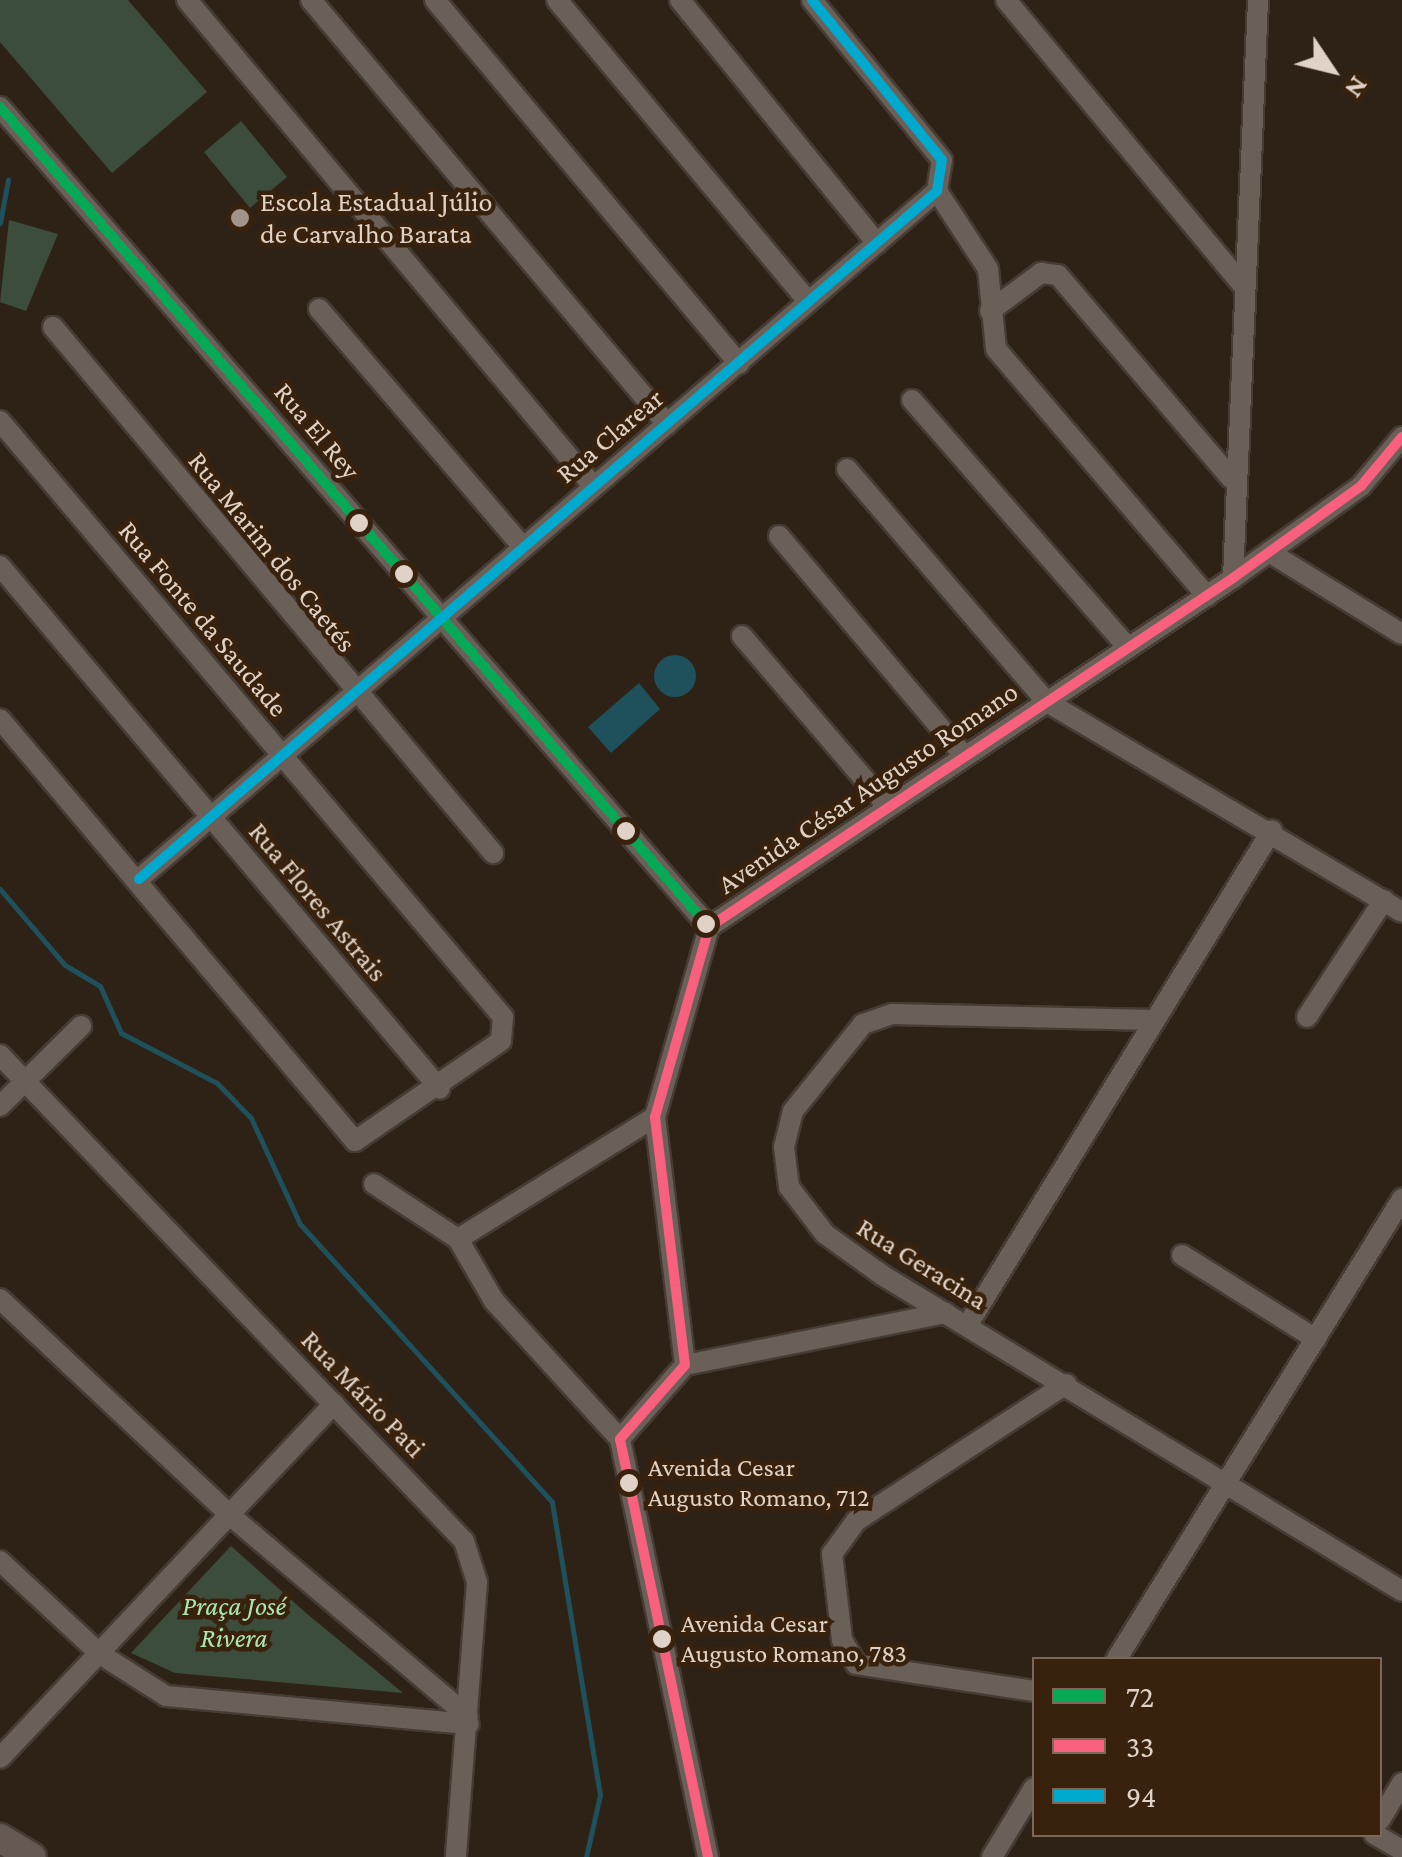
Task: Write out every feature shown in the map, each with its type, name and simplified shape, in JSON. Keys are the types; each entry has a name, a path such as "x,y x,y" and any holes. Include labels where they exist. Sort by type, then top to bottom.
{"street":[{"path":"187,0 592,486"},
{"path":"311,0 667,424"},
{"path":"435,0 739,364"},
{"path":"557,0 808,302"},
{"path":"680,0 876,244"},
{"path":"812,0 942,160 937,191 988,269 996,349 1207,596"},
{"path":"1006,0 1242,285"},
{"path":"1233,578 1232,478 1258,0"},
{"name":"Rua El Rey","path":"0,107 436,618 708,927"},
{"name":"Rua Clarear","path":"139,879 436,618 739,364 937,191"},
{"path":"990,311 1041,272 1058,274 1232,478"},
{"path":"319,309 521,545"},
{"name":"Rua Marim dos Caetés","path":"53,327 351,692 493,853"},
{"path":"912,400 1128,648"},
{"name":"Rua Fonte da Saudade","path":"0,421 503,1017 501,1041 440,1088"},
{"name":"Avenida César Augusto Romano","path":"685,1365 656,1117 708,927 1233,578 1361,486 1402,437"},
{"path":"847,469 1047,702 1272,830 1402,912"},
{"path":"779,536 964,756"},
{"path":"1269,552 1402,634"},
{"name":"Rua Flores Astrais","path":"0,566 440,1088"},
{"path":"742,636 888,807"},
{"path":"0,720 362,1142 440,1088"},
{"path":"967,1326 1272,830"},
{"path":"1306,1017 1384,900"},
{"name":"Rua Geracina","path":"1154,1020 892,1014 846,1034 814,1074 784,1147 798,1204 840,1244 946,1313 1402,1591"},
{"path":"0,1106 81,1026"},
{"name":"Rua Mário Pati","path":"0,1055 334,1403 475,1562 468,1720 456,1857"},
{"path":"458,1239 656,1117"},
{"path":"374,1184 458,1239 494,1301 620,1439 708,1857"},
{"path":"1118,1657 1402,1199"},
{"path":"1182,1255 1316,1339"},
{"path":"0,1299 230,1516 468,1720"},
{"path":"620,1439 685,1365 946,1313"},
{"path":"1032,1691 856,1664 845,1655 832,1554 856,1521 1066,1384"},
{"path":"0,1758 334,1403"},
{"path":"0,1561 100,1654 166,1696 468,1720"},
{"path":"1382,1817 1402,1783"},
{"path":"992,1857 1032,1791"},
{"path":"1379,1837 1402,1850"},
{"path":"0,1838 32,1857"}],"green space":[{"path":"0,0 128,0 207,92 112,173 0,42"},
{"path":"241,121 287,177 250,208 204,152"},
{"path":"9,220 58,234 26,311 0,302"},
{"name":"Praça José Rivera","path":"231,1546 403,1693 175,1673 131,1653"}],"water":[{"path":"675,655 690,661 696,676 690,691 675,697 660,691 654,676 660,661"},
{"path":"639,683 660,709 611,753 588,727"}],"waterway":[{"path":"0,223 8,180"},
{"path":"0,889 65,965 100,986 121,1033 217,1083 251,1118 300,1224 552,1502 600,1795 586,1857"}],"transit line":[{"name":"94","path":"139,879 937,191 942,160 812,0"},
{"name":"72","path":"0,107 709,927"},
{"name":"33","path":"708,1857 620,1439 685,1365 655,1117 709,927 1233,578 1361,486 1402,437"}],"place":[{"name":"Escola Estadual Júlio de Carvalho Barata","path":"240,218"},
{"name":"Avenida Cesar Augusto Romano, 712","path":"629,1483"},
{"name":"Avenida Cesar Augusto Romano, 783","path":"662,1639"}]}
